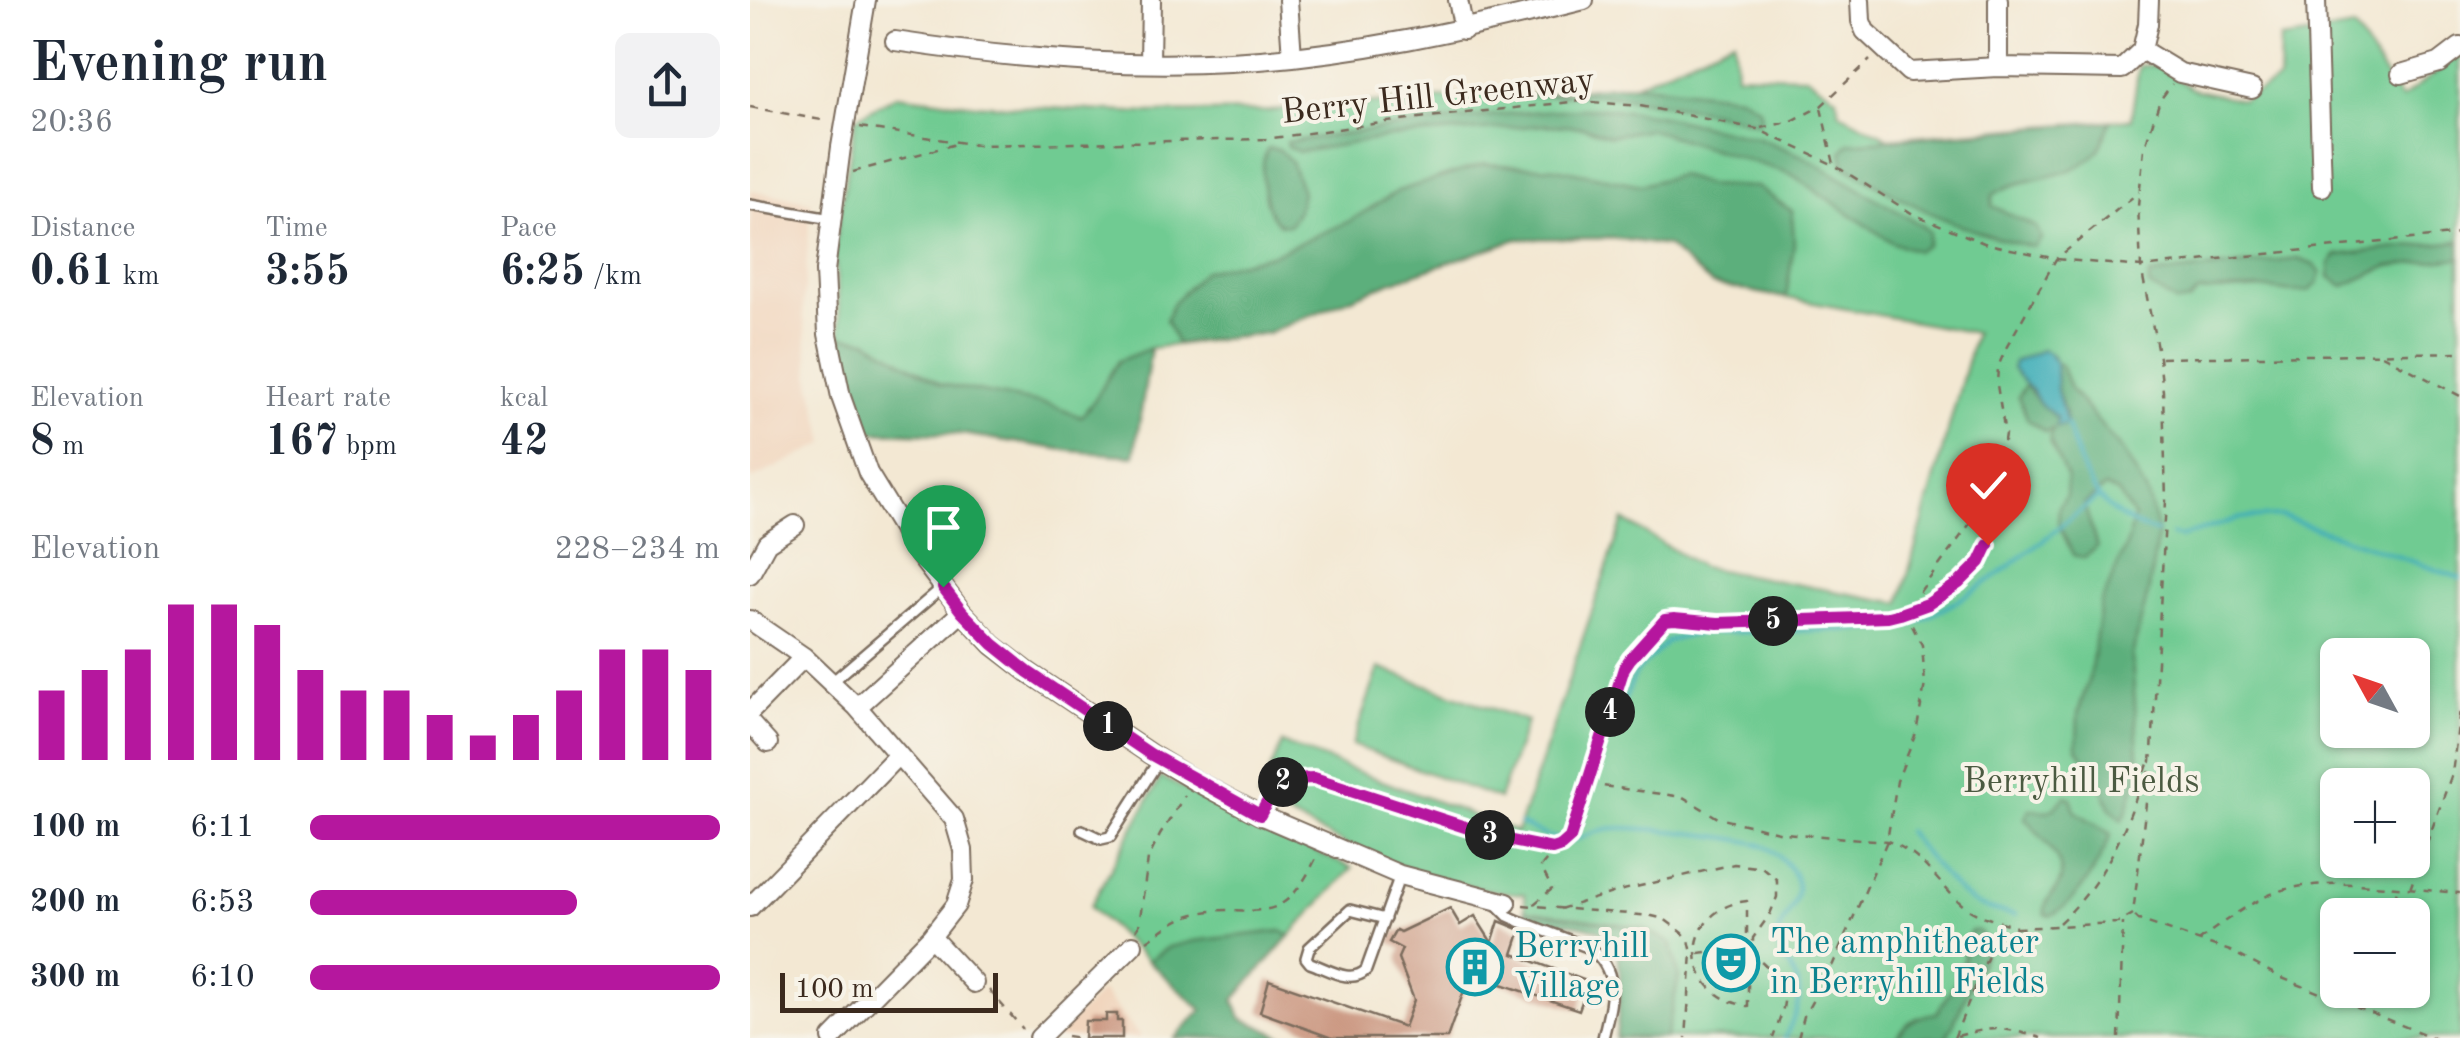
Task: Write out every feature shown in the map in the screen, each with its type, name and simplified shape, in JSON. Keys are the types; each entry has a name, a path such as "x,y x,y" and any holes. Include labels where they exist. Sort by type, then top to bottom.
{"street":[{"path":"866,0 840,147 824,271 828,334 841,397 868,473 914,548 962,612 993,644 1159,760 1260,815 1322,843 1400,874 1500,902"},
{"path":"1150,62 1152,0"},
{"path":"1288,0 1292,57"},
{"path":"1458,0 1464,30"},
{"path":"903,49 1075,62 1228,62 1292,57 1464,30 1584,0"},
{"path":"1860,0 1865,32 1910,72 1998,67 2122,69 2142,50 2150,0"},
{"path":"1998,0 1998,67"},
{"path":"2316,0 2322,187"},
{"path":"2402,74 2440,63 2460,48"},
{"path":"2142,50 2180,74 2252,89"},
{"path":"750,574 767,543 795,525"},
{"path":"857,707 962,612"},
{"path":"750,620 804,657 857,707 954,818 963,850 964,880 956,905 832,1038"},
{"path":"750,712 804,657"},
{"path":"750,723 768,743"},
{"path":"751,903 898,756"},
{"path":"930,937 974,984"},
{"path":"1039,1038 1132,945"}],"lane":[{"path":"750,205 832,220"},
{"path":"832,683 943,587"},
{"path":"1082,830 1100,839 1110,837 1159,760"},
{"path":"1384,918 1350,910 1309,948 1306,958 1310,963 1353,978 1362,976 1366,970 1400,874"},
{"path":"1500,902 1508,916 1590,948 1601,957 1612,981 1603,1038"}],"path":[{"path":"1757,129 1792,121 1821,106 1882,49"},
{"path":"1588,784 1683,797 1718,818 1784,833 1887,841 1903,846 1968,910 2017,928 2123,921 2133,914 2152,752 2166,501 2163,391 2140,267 2139,192 2144,149 2160,100 2180,74"},
{"name":"Berry Hill Greenway","path":"860,127 977,145 1266,140 1410,118 1582,101 1640,106 1757,129 1834,165 1913,214 1984,243 2056,259 2140,267 2460,234"},
{"path":"1821,106 1834,165"},
{"path":"750,107 841,124"},
{"path":"837,176 957,143"},
{"path":"1904,612 1990,495 2005,434 1996,385 2006,348 2056,259 2139,192"},
{"path":"2159,358 2460,352"},
{"path":"2380,354 2460,396"},
{"path":"1532,905 1552,889 1541,867 1570,838 1624,668 1665,620 1718,623 1888,617 1928,604 1959,583 1980,562 1988,545 1984,506"},
{"path":"1798,1038 1804,1016 1833,964 1887,841 1898,782 1916,733 1925,684 1922,644 1904,612"},
{"path":"2410,890 2452,774 2460,709"},
{"path":"2056,925 2086,898 2117,847 2152,752"},
{"path":"1260,815 1282,782 1314,778 1502,839 1558,847"},
{"path":"1194,781 1148,860 1139,926 1131,936 1132,945 1141,946 1169,925 1190,916 1269,911 1280,906 1308,876 1322,843"},
{"path":"1560,908 1734,864 1749,864 1770,873 1777,880 1777,897 1754,938 1754,956 1778,977 1784,989 1785,1007 1773,1038"},
{"path":"2198,942 2225,919 2284,889 2334,885 2460,894"},
{"path":"2395,898 2397,888"},
{"path":"1686,1038 1699,935 1722,908 1746,901 1747,934"},
{"path":"1500,902 1664,919 1689,940 1698,969 1717,996 1748,1006 1748,960"},
{"path":"2133,914 2139,920 2230,951 2320,993"},
{"path":"2119,1038 2123,921"},
{"path":"1955,1037 1988,956 2017,928"},
{"path":"1694,953 1734,949"},
{"path":"974,984 985,986 1031,1038"},
{"path":"2358,1008 2434,1038"},
{"path":"1955,1037 1991,1027 2041,1038"}],"shaded area":[{"path":"750,190 811,202 803,310 811,382 826,443 750,480"},
{"path":"1102,991 1141,1038 1054,1038"}],"green space":[{"name":"Berryhill Fields","path":"2354,28 2401,99 2460,54 2460,1038 1666,1038 1679,976 1643,928 1525,910 1525,894 1456,883 1387,862 1258,799 1282,743 1517,832 1623,520 1702,567 1900,603 1975,333 1712,284 1667,246 1615,238 1517,239 1390,282 1268,333 1151,348 1134,456 962,434 863,432 841,336 834,249 856,118 897,95 971,104 1147,113 1269,111 1507,93 1508,97 1636,84 1734,39 1736,74 1806,76 1836,97 1840,113 1889,138 2131,119 2139,66 2159,65 2192,89 2242,100 2279,80 2280,39"},
{"path":"1636,84 1739,96 1759,108 1761,117 1757,123 1709,111 1601,94 1507,97"},
{"path":"1603,108 1657,115 1759,138 1803,156 1921,225 1929,232 1927,245 1917,251 1893,243 1791,174 1649,129 1609,136 1584,127 1547,125 1391,137 1299,152 1286,142 1484,116"},
{"path":"2111,121 2100,148 2087,161 1993,195 1992,206 2036,227 2042,238 2034,247 1983,234 1913,204 1845,166 1842,152 1849,143"},
{"path":"1268,148 1280,150 1291,162 1302,192 1289,225 1274,219 1266,200 1263,164"},
{"path":"1484,164 1555,168 1641,185 1679,175 1707,185 1757,187 1792,211 1794,244 1786,298 1712,284 1667,246 1615,238 1517,239 1390,282 1268,333 1177,344 1166,320 1173,303 1204,271 1271,255 1350,221 1398,191"},
{"path":"2460,241 2460,258 2389,266 2344,286 2330,277 2330,263 2337,255"},
{"path":"2299,259 2321,273 2318,283 2309,291 2260,288 2198,292 2189,301 2177,303 2149,286 2149,275"},
{"path":"841,336 867,340 941,384 1050,405 1081,417 1118,361 1151,348 1134,456 962,434 863,432"},
{"path":"2056,363 2061,365 2070,388 2124,453 2147,493 2158,532 2132,656 2139,771 2122,820 2110,807 2077,748 2078,713 2090,675 2101,603 2127,544 2134,517 2118,493 2105,487 2084,504 2097,547 2084,558 2073,555 2058,523 2067,478 2050,441 2053,429 2045,432 2028,420 2018,397 2026,385 2057,418 2065,414 2057,390"},
{"path":"1379,668 1527,721 1499,799 1352,745"},
{"path":"1161,777 1352,868 1290,936 1281,931 1169,947 1148,961 1090,907"},
{"path":"2066,796 2071,798 2075,811 2111,834 2087,881 2050,916 2045,914 2046,904 2059,884 2060,867 2051,849 2025,818 2030,809 2048,811"},
{"path":"1525,910 1643,928 1671,943 1679,976 1666,1038 1616,1038 1619,963 1609,937 1580,925 1525,918"},
{"path":"1281,931 1290,936 1234,1000 1241,1018 1286,1038 1175,1038 1202,1010 1148,961 1169,947 1194,941"},
{"path":"1971,931 1978,931 1987,941 1945,1038 1896,1038 1913,1020 1937,1013 1960,970 1963,943"}],"water":[{"path":"2042,350 2056,363 2057,390 2067,425 2056,427 2057,418 2039,403 2012,369 2014,362"}],"building":[{"name":"Berryhill Village","path":"1450,908 1460,925 1475,916 1492,943 1499,921 1521,930 1513,954 1589,982 1579,1010 1478,976 1466,985 1447,1038 1332,1038 1260,1012 1269,980 1404,1027 1414,1000 1398,958 1402,949 1389,942 1396,930 1400,932"},
{"path":"1106,1014 1117,1014 1117,1021 1122,1021 1122,1038 1084,1038 1085,1021 1106,1021"}],"waterway":[{"path":"2067,425 2096,493 2120,516 2157,532"},
{"path":"1913,623 1985,583 2097,498"},
{"path":"2172,535 2181,537 2240,518 2281,516 2460,578"},
{"path":"1623,703 1636,672 1668,641 1700,633 1877,629 1911,624"},
{"path":"1520,824 1563,840 1607,829 1638,829 1736,839 1775,853 1792,871 1797,889 1776,944 1799,989 1797,1009 1785,1038"},
{"path":"1907,831 1960,893 1978,905 2016,915"}],"place":[{"name":"The amphitheater in Berryhill Fields","path":"1731,963"},
{"name":"Berryhill Village","path":"1475,967"}],"route":[{"path":"943,587 993,644 1028,672 1150,754 1260,815 1282,782 1314,778 1502,839 1552,849 1570,838 1624,668 1665,620 1718,623 1888,617 1928,604 1959,583 1980,562 1988,545"}]}
